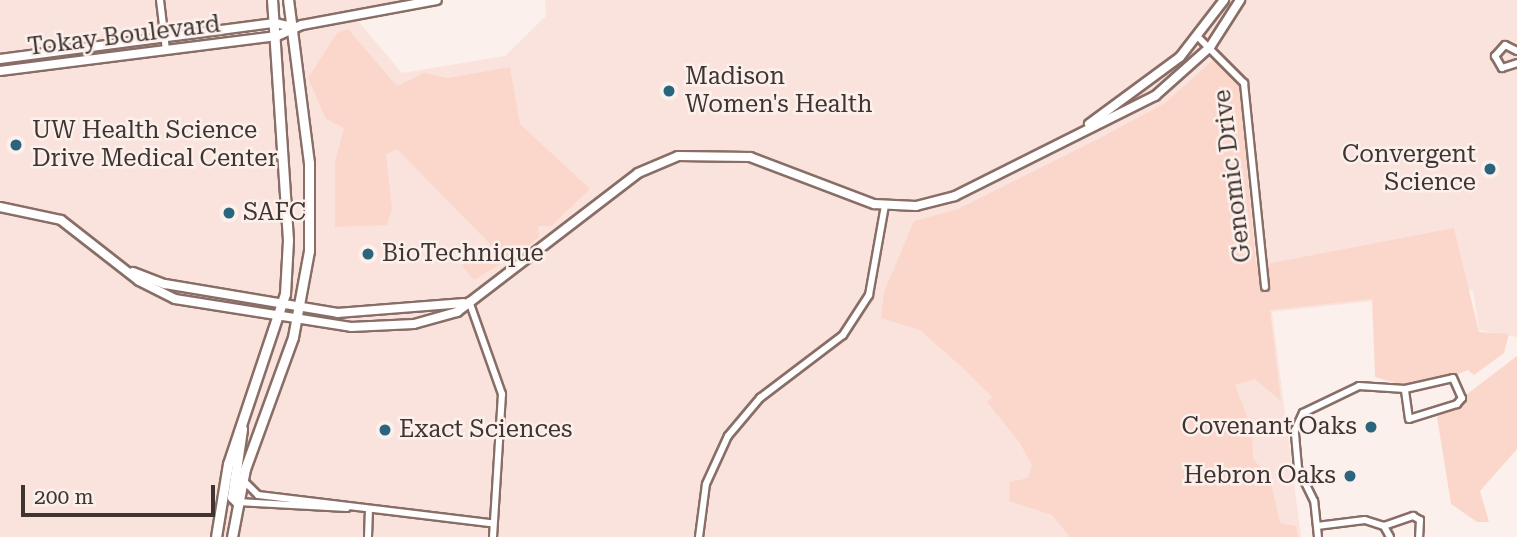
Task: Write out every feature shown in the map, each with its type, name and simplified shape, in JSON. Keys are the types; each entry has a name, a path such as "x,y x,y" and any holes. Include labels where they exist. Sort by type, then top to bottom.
{"main road":[{"path":"216,537 242,423 284,302 288,240 272,0"},
{"path":"232,537 242,479 298,318 300,305 311,194 288,0"},
{"path":"237,502 232,497 242,423"}],"street":[{"path":"160,0 166,51"},
{"name":"Tokay Boulevard","path":"0,71 276,36 292,27 437,0"},
{"path":"1084,129 1199,37 1224,0"},
{"path":"0,207 61,220 175,299 298,318 395,326 457,312 467,302 514,273 638,173 678,156 736,154 885,205 956,196 1084,129 1155,96 1210,47 1240,0"},
{"name":"Tokay Boulevard","path":"0,59 275,23 292,27"},
{"name":"Genomic Drive","path":"1199,37 1244,83 1265,287"},
{"path":"1517,38 1510,46 1498,49 1496,63 1506,69 1517,63"},
{"path":"1510,46 1517,51"},
{"path":"699,537 706,484 727,436 760,398 843,335 869,295 885,205"},
{"path":"133,272 165,284 356,314 467,302"},
{"path":"467,302 502,394 491,523 493,537"},
{"path":"1318,537 1314,501 1298,468 1294,430 1303,413 1359,386 1405,389 1453,378 1462,398 1409,419 1405,389"},
{"path":"242,479 258,495 369,512 491,523"},
{"path":"237,502 348,507"},
{"path":"368,537 369,512"},
{"path":"1317,526 1365,520 1384,526 1413,516 1420,520 1419,537"},
{"path":"1384,526 1390,537"}],"shaded area":[{"path":"0,0 272,0 275,23 0,59"},
{"path":"288,0 437,0 353,15 402,73 505,56 546,16 545,0 1517,0 1517,337 1479,330 1473,290 1272,312 1301,537 0,537 0,71 277,36 292,25"},
{"path":"348,29 397,86 424,73 448,78 510,67 520,124 590,189 551,226 538,226 539,237 525,249 474,280 462,266 490,244 397,149 386,154 392,208 387,225 335,227 335,162 344,128 326,119 308,78 337,33"},
{"path":"1214,59 1237,79 1240,92 1256,266 1454,228 1479,332 1509,334 1504,353 1474,375 1468,370 1417,390 1375,377 1372,299 1270,310 1281,401 1255,379 1235,385 1252,429 1253,459 1270,477 1280,523 1296,526 1298,537 1070,537 1052,515 1009,501 1010,482 1028,478 1032,466 1020,443 987,402 992,397 963,368 920,330 881,318 884,292 914,221 958,209 1104,136 1165,103"},
{"path":"1517,356 1517,449 1480,491 1489,522 1477,522 1451,504 1437,417"}],"place":[{"name":"Madison Women's Health","path":"669,91"},
{"name":"UW Health Science Drive Medical Center","path":"16,145"},
{"name":"Convergent Science","path":"1490,169"},
{"name":"SAFC","path":"229,213"},
{"name":"BioTechnique","path":"368,254"},
{"name":"Covenant Oaks","path":"1371,427"},
{"name":"Exact Sciences","path":"385,430"},
{"name":"Hebron Oaks","path":"1350,476"}]}
